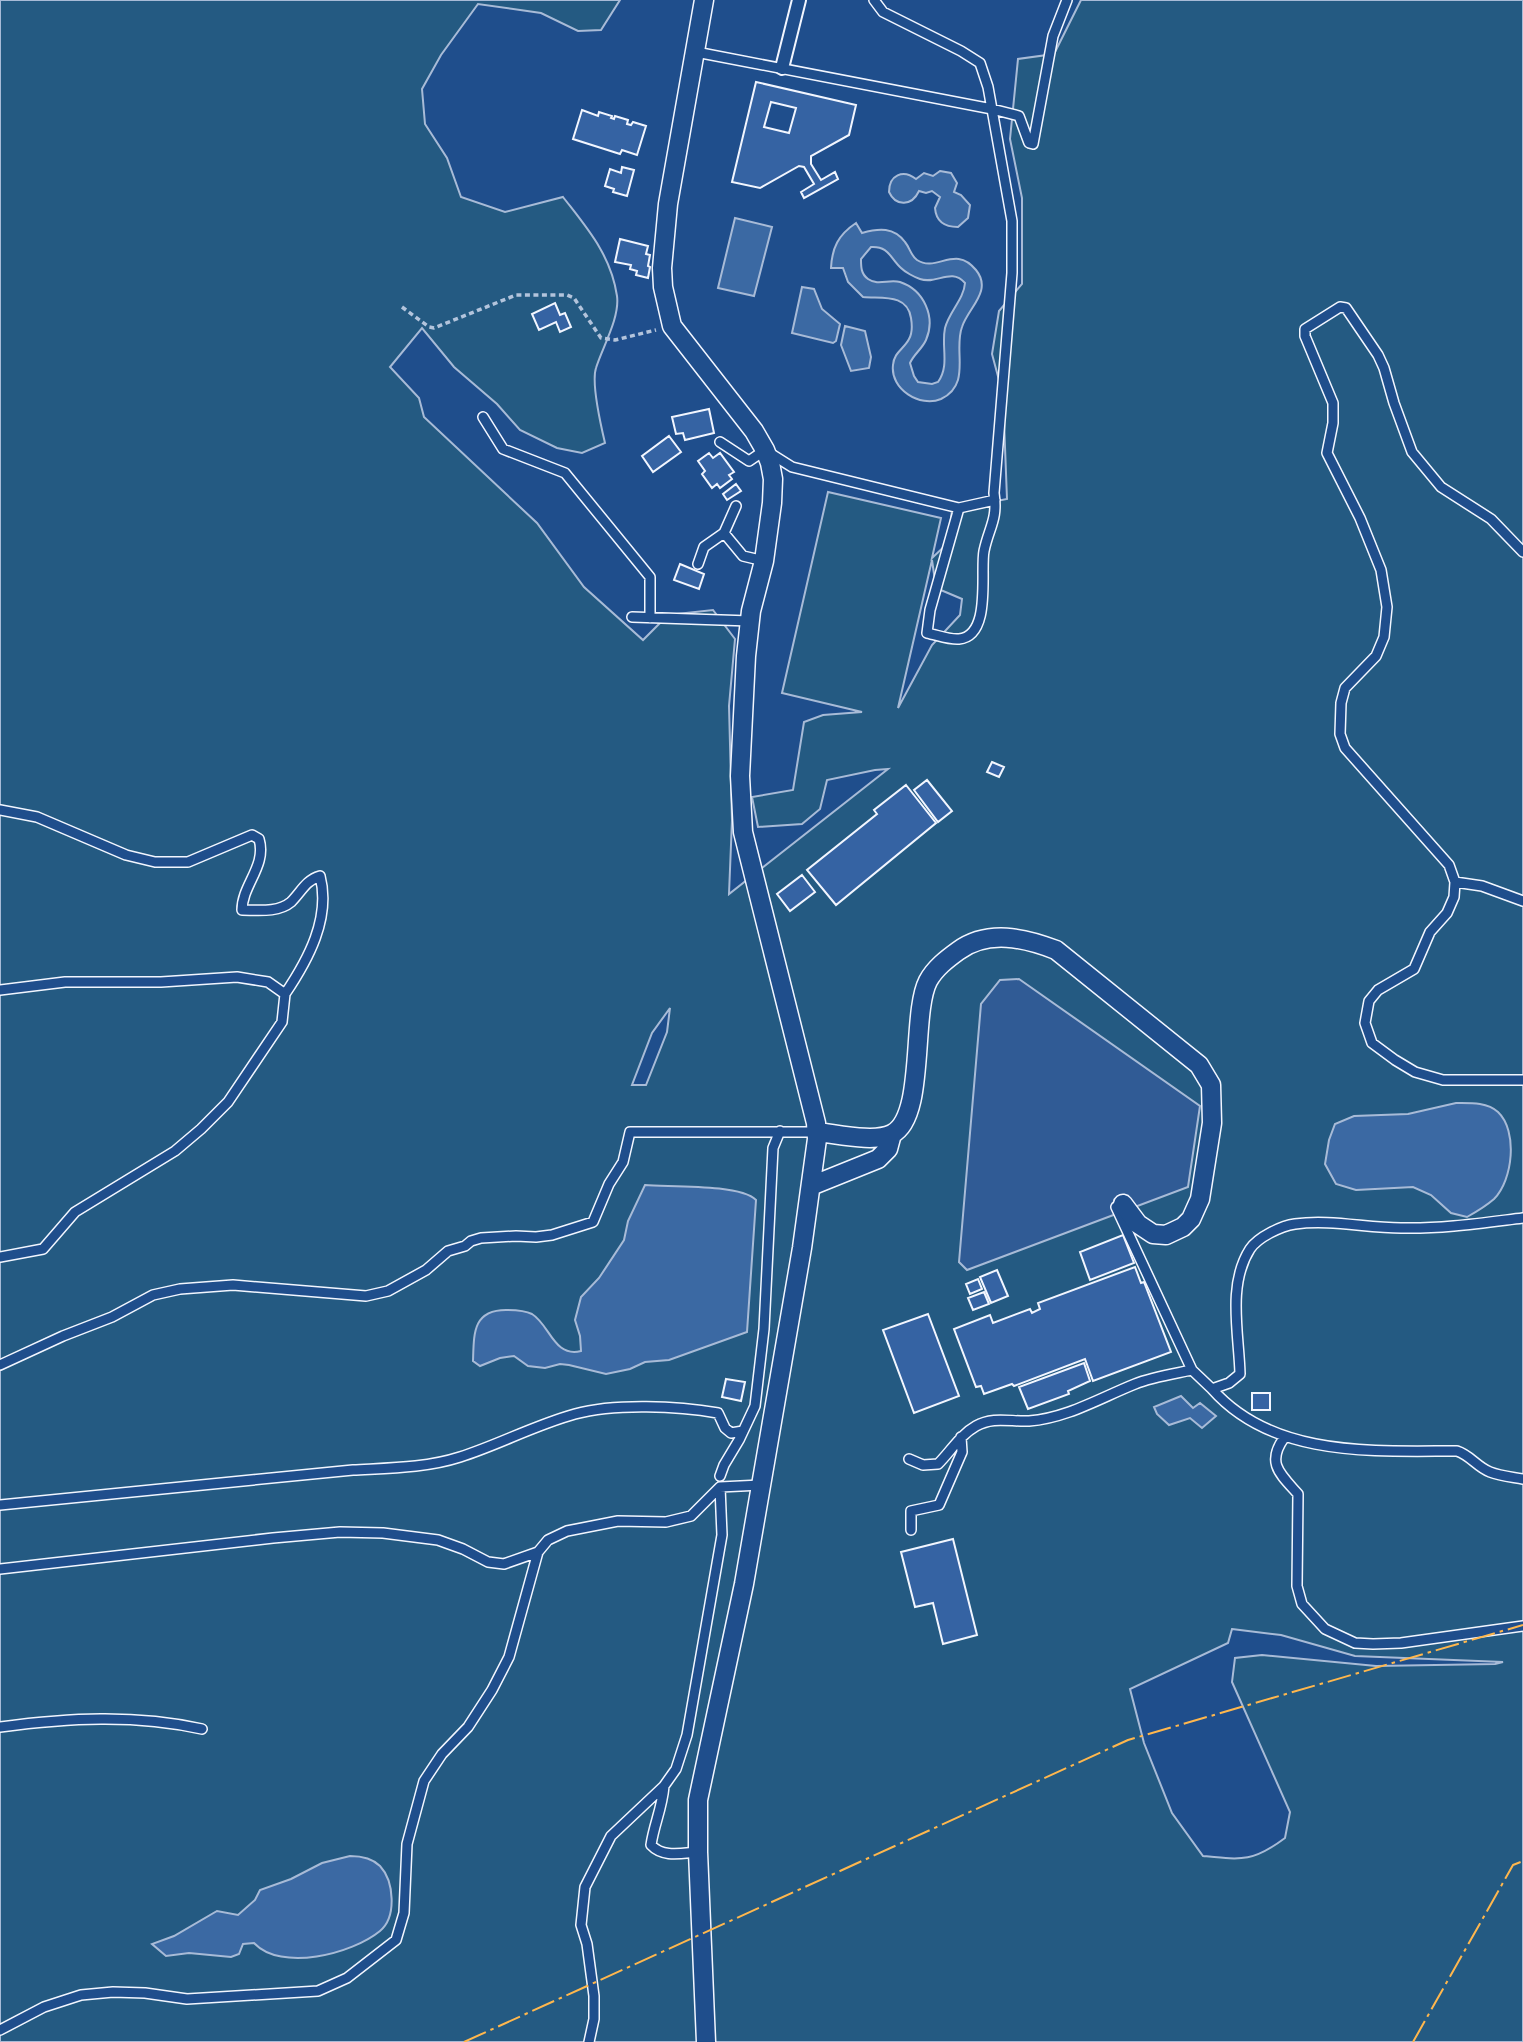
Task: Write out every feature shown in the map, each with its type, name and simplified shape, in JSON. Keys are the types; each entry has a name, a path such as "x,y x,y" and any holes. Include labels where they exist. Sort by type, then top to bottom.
{"street":[{"path":"704,0 668,204 662,268 665,305 672,326 765,450 773,479 764,561 750,621 740,776 743,832 817,1132 811,1186 744,1584 698,1800 706,2042"},
{"path":"782,68 799,0"},
{"path":"817,1132 871,1138 892,1134 905,1123 912,1099 923,999 928,981 943,962 965,946 989,938 1012,937 1035,942 1056,950 1199,1065 1211,1085 1212,1122 1200,1199 1191,1219 1183,1227 1166,1235 1153,1234 1120,1206"},
{"path":"811,1186 877,1158 888,1149 892,1134"}],"lane":[{"path":"874,0 884,12 980,63 988,87 1012,221 1012,273 995,500 997,510 984,551 985,589 976,626 960,639 927,633 930,610 959,508"},
{"path":"696,52 1019,116 1029,143 1033,144 1053,36 1067,0"},
{"path":"1523,552 1491,519 1441,487 1412,452 1381,361 1346,308 1340,307 1305,329 1305,336 1333,403 1333,423 1327,453 1349,493 1381,570 1387,607 1384,637 1376,656 1345,688 1341,704 1340,734 1345,748 1449,864 1455,882 1454,897 1447,913 1430,932 1414,969 1378,990 1369,1001 1365,1024 1372,1043 1415,1072 1443,1080 1523,1080"},
{"path":"483,417 503,449 565,472 650,577 650,618"},
{"path":"720,442 748,461 765,450 792,467 959,508 995,500"},
{"path":"698,564 704,547 724,533 736,506"},
{"path":"724,533 743,556 764,561"},
{"path":"632,617 750,621"},
{"path":"0,810 37,817 126,855 155,862 188,862 253,835 259,839 260,858 242,901 242,910 268,911 288,904 304,885 320,876 322,886 317,937 299,974 285,994 282,1022 228,1102 175,1151 75,1212 43,1249 0,1257"},
{"path":"1455,882 1482,886 1523,901"},
{"path":"0,990 65,982 161,982 237,977 268,982 285,994"},
{"path":"720,1476 755,1406 760,1373 770,1234 769,1190 773,1148 780,1131"},
{"path":"0,1365 111,1317 153,1295 180,1289 233,1285 366,1296 388,1291 426,1270 447,1251 465,1246 471,1241 552,1235 593,1222 609,1184 623,1162 630,1132 817,1132"},
{"path":"1120,1206 1192,1370 1221,1400 1260,1428 1284,1438 1372,1451 1457,1451 1465,1453 1490,1472 1523,1479"},
{"path":"1212,1389 1229,1383 1240,1374 1236,1285 1250,1248 1268,1234 1292,1224 1306,1223 1444,1228 1523,1218"},
{"path":"909,1460 923,1465 938,1464 961,1437 977,1425 991,1420 1028,1421 1051,1417 1083,1408 1138,1382 1192,1370"},
{"path":"0,1505 407,1467 457,1458 575,1414 607,1409 683,1408 719,1413 725,1428 731,1433 743,1432"},
{"path":"911,1531 911,1511 939,1505 962,1452 961,1437"},
{"path":"1284,1438 1275,1451 1274,1460 1280,1473 1298,1494 1297,1586 1302,1604 1325,1629 1355,1643 1373,1644 1401,1643 1523,1626"},
{"path":"0,2029 44,2007 81,1995 145,1993 187,1999 318,1991 347,1978 396,1940 404,1913 407,1844 424,1782 442,1754 468,1727 509,1657 538,1552 548,1540 567,1531 597,1524 618,1521 666,1522 691,1516 720,1487 761,1485"},
{"path":"589,2042 594,2019 594,1996 582,1925 585,1887 611,1836 664,1786 676,1769 687,1735 722,1535 720,1487"},
{"path":"0,1569 340,1532 383,1533 438,1540 488,1562 504,1564 538,1552"},
{"path":"0,1727 58,1719 116,1718 170,1722 202,1728"},
{"path":"664,1786 661,1812 653,1831 651,1845 667,1854 698,1852"}],"path":[{"path":"402,307 434,328 516,295 567,295 574,298 601,338 615,340 672,326"}],"shaded area":[{"path":"0,0 620,0 601,30 578,31 541,13 478,4 441,55 422,89 425,124 447,158 461,197 505,212 563,197 604,255 617,296 616,314 595,375 597,405 605,443 582,453 557,448 520,430 497,404 454,367 422,328 390,367 419,398 424,417 537,523 584,587 643,640 668,615 713,610 735,639 729,706 732,820 729,894 888,769 827,780 820,809 802,824 758,827 752,797 793,790 804,722 823,715 862,712 782,693 828,492 941,518 932,558 948,543 952,510 1007,499 1003,395 992,354 999,311 1022,284 1022,198 1010,139 1018,59 1054,54 1081,0 1523,0 1523,2042 0,2042","holes":["932,560 936,588 962,599 960,615 932,645 898,708","670,1008 667,1032 646,1085 632,1085 652,1033","1232,1629 1281,1635 1355,1656 1503,1662 1376,1666 1262,1655 1235,1658 1232,1682 1290,1812 1285,1838 1264,1852 1247,1857 1228,1858 1203,1856 1172,1813 1144,1743 1130,1689 1228,1643"]},
{"path":"940,171 951,173 957,183 954,192 970,205 968,218 958,227 949,226 939,220 935,208 940,197 932,191 919,191 912,200 904,203 896,200 889,192 891,181 898,175 906,174 916,179 924,173 933,176"},
{"path":"735,218 772,227 754,296 718,288"},
{"path":"856,223 862,233 874,230 891,231 901,237 917,260 924,263 961,259 976,270 981,278 981,292 962,327 959,376 950,393 941,399 916,399 896,382 893,374 894,361 912,331 909,310 904,304 892,299 863,297 848,282 843,268 831,268 837,242","holes":["871,247 886,251 903,270 918,278 932,280 954,276 965,283 962,295 945,328 944,369 938,382 918,382 910,363 929,331 926,305 916,291 908,286 900,282 876,282 863,273 861,259"]},
{"path":"802,287 814,289 822,309 840,324 836,341 833,343 792,333"},
{"path":"845,326 865,331 871,357 869,368 851,371 841,345"},
{"path":"1019,979 1200,1106 1188,1187 967,1270 959,1262 981,1004 1000,980"},
{"path":"1456,1103 1489,1106 1498,1112 1508,1131 1511,1143 1509,1168 1500,1191 1484,1206 1467,1217 1451,1213 1431,1195 1413,1187 1356,1190 1336,1184 1325,1164 1335,1124 1354,1116 1408,1114"},
{"path":"645,1185 735,1191 756,1200 747,1332 669,1360 645,1362 630,1369 606,1374 560,1364 545,1368 528,1366 514,1356 480,1366 473,1361 477,1326 487,1314 495,1311 522,1311 532,1314 564,1350 581,1351 575,1320 581,1297 599,1278 624,1240 628,1221"},
{"path":"1181,1396 1193,1408 1200,1403 1216,1416 1202,1428 1190,1418 1169,1425 1157,1414 1154,1407"},
{"path":"350,1856 366,1858 380,1866 391,1889 392,1899 389,1917 380,1931 352,1947 335,1953 298,1958 281,1957 266,1952 254,1943 243,1944 239,1954 231,1957 189,1953 166,1956 152,1944 174,1936 217,1911 238,1915 255,1900 260,1890 291,1879 322,1863"}],"building":[{"path":"756,82 856,105 849,135 811,156 811,164 821,180 835,172 838,179 804,198 801,192 814,184 804,167 799,166 760,188 732,182","holes":["771,102 796,108 789,133 764,127"]},
{"path":"582,110 598,116 599,112 614,119 615,116 628,120 627,124 631,125 633,122 646,126 637,155 622,150 620,154 573,139"},
{"path":"622,167 634,170 627,196 613,192 614,189 605,186 610,169 621,173"},
{"path":"620,239 648,246 648,278 636,275 637,271 630,269 631,265 615,262"},
{"path":"555,303 560,315 565,313 571,327 560,332 556,322 539,330 532,314"},
{"path":"709,409 714,433 685,440 683,433 676,434 672,417"},
{"path":"669,436 681,452 653,472 642,456"},
{"path":"709,453 713,458 720,453 734,472 729,475 732,479 720,488 717,484 712,488 702,474 705,471 698,461"},
{"path":"736,484 741,491 727,500 723,494"},
{"path":"680,564 704,574 699,589 674,580"},
{"path":"992,762 1004,767 999,777 987,772"},
{"path":"927,780 952,811 938,822 914,790"},
{"path":"906,785 936,823 836,905 807,870 877,814 874,810"},
{"path":"802,875 815,892 790,911 777,894"},
{"path":"1123,1235 1134,1263 1090,1280 1080,1252"},
{"path":"1135,1267 1141,1283 1144,1282 1171,1352 1093,1381 1085,1359 1014,1386 1012,1384 984,1394 981,1386 976,1387 954,1329 990,1315 993,1323 1030,1309 1032,1313 1040,1309 1038,1303"},
{"path":"997,1270 1008,1296 991,1303 980,1277"},
{"path":"978,1279 982,1289 970,1294 966,1284"},
{"path":"984,1292 989,1304 973,1310 968,1298"},
{"path":"928,1314 959,1396 914,1413 883,1330"},
{"path":"1084,1363 1090,1381 1068,1391 1069,1394 1028,1409 1019,1387"},
{"path":"726,1379 745,1382 741,1401 722,1397"},
{"path":"1252,1393 1270,1393 1270,1410 1252,1410"},
{"path":"953,1539 977,1635 943,1644 933,1603 915,1607 901,1552"}],"power":[{"path":"464,2042 1128,1740 1523,1625"},
{"path":"1413,2042 1513,1865 1523,1861"}]}
